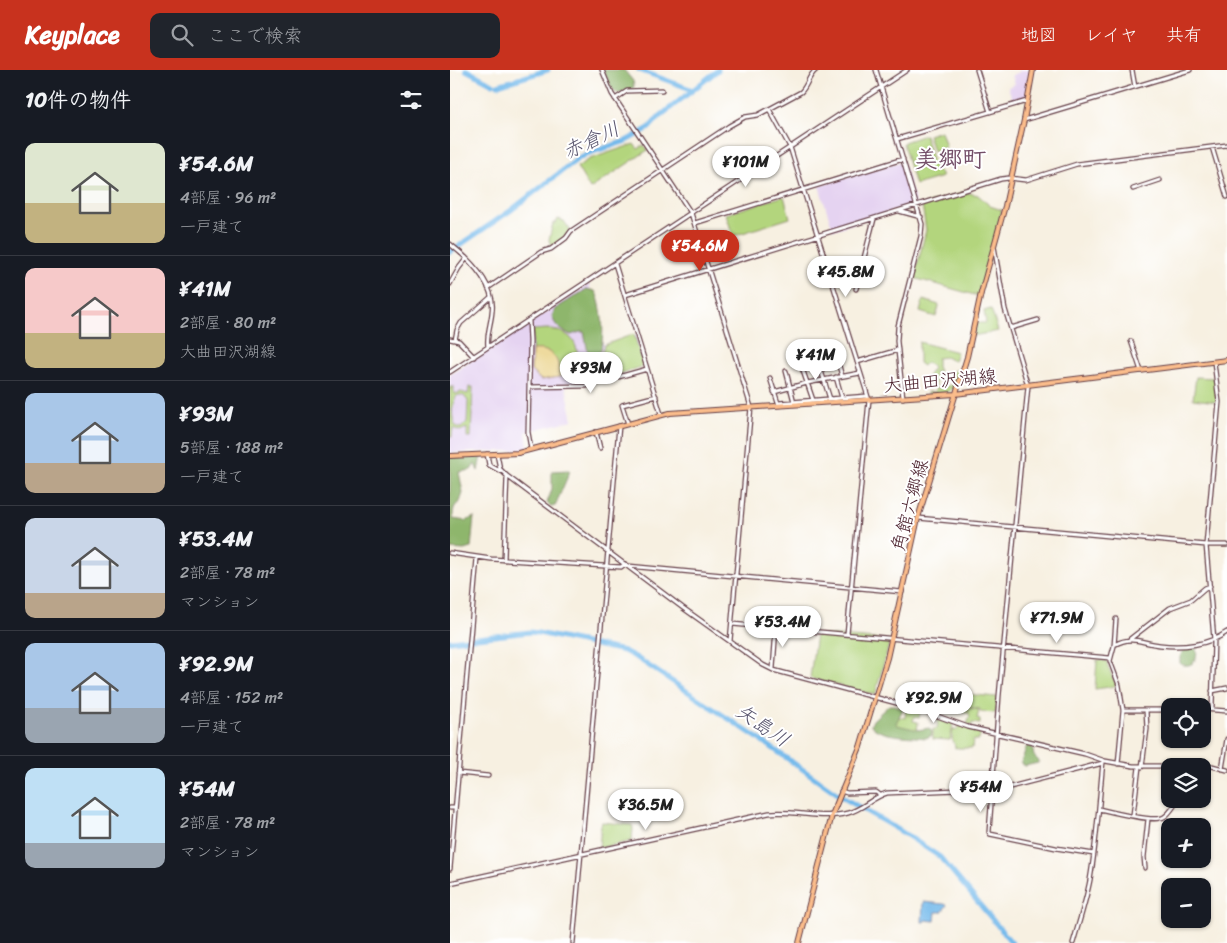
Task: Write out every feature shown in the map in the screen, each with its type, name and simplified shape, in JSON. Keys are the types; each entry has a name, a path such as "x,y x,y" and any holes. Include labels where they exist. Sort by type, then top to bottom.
{"main road":[{"name":"角館六郷線","path":"799,943 832,816 860,747 876,697 892,638 918,518 967,357 1012,178 1032,70"},
{"name":"大曲田沢湖線","path":"450,456 518,453 661,414 778,404 955,394 1227,360"}],"street":[{"path":"602,70 607,86 615,99 691,213 751,407 730,641"},
{"path":"488,288 541,252 551,249 566,238 571,231 737,121 745,117 758,115 806,88 811,74 816,70"},
{"path":"876,70 921,217 921,236 898,326 898,350 903,398"},
{"path":"450,372 907,70"},
{"path":"977,70 990,112"},
{"path":"1132,70 1135,87"},
{"path":"1024,120 1190,70"},
{"path":"615,99 627,91 662,90"},
{"path":"897,139 1027,101"},
{"path":"769,109 790,147 868,398 847,634"},
{"path":"625,295 1001,179 1026,180 1077,164 1227,145"},
{"path":"1212,147 1227,197"},
{"path":"695,223 903,159"},
{"path":"1133,189 1160,180"},
{"path":"898,211 921,217"},
{"path":"856,288 874,219"},
{"path":"450,244 461,252 488,288 493,305 488,347"},
{"path":"994,246 1005,309 1028,386 991,789 990,834 1094,854"},
{"path":"450,284 458,268 466,259"},
{"path":"615,264 661,414"},
{"path":"474,357 468,349 452,339 461,324 491,297"},
{"path":"1011,328 1038,320"},
{"path":"529,321 528,432 531,449"},
{"path":"1131,341 1141,371"},
{"path":"856,362 898,350"},
{"path":"836,356 842,376"},
{"path":"818,361 830,399"},
{"path":"1214,362 1219,402 1206,545 1214,640 1212,709 1227,711"},
{"path":"802,368 813,400"},
{"path":"529,387 586,386 647,369"},
{"path":"786,371 794,402"},
{"path":"774,392 807,383 860,373"},
{"path":"836,377 842,398"},
{"path":"770,378 778,404 842,398 868,398"},
{"path":"628,424 622,406 656,396"},
{"path":"572,943 619,426"},
{"path":"596,432 600,448"},
{"path":"487,454 489,464 763,665 773,670 876,697 968,727 1086,754 1103,762 1140,767 1161,766"},
{"path":"496,454 503,473"},
{"path":"504,560 507,476"},
{"path":"918,518 1206,545 1227,545"},
{"path":"450,553 504,560 621,567 626,565 902,592"},
{"path":"450,869 477,558"},
{"path":"1114,646 1129,639 1170,608 1191,600 1210,586"},
{"path":"1116,620 1114,646 1110,658 1111,666 1120,685 1123,710 1118,764"},
{"path":"732,624 1110,658"},
{"path":"773,670 776,628"},
{"path":"1129,639 1159,645 1184,646 1214,640 1227,632"},
{"path":"1212,691 1227,688"},
{"path":"1123,710 1161,710"},
{"path":"1132,816 1147,729 1146,710"},
{"path":"1222,769 1227,739"},
{"path":"450,883 769,813 785,812 832,816 848,813 880,795 898,791 1006,788 1103,762"},
{"path":"1073,943 1090,882 1103,778 1103,762"},
{"path":"1211,766 1227,770"},
{"path":"458,773 488,776"},
{"path":"841,792 876,792 880,795"},
{"path":"450,808 455,808"},
{"path":"1099,809 1148,819 1160,819 1167,816 1173,808"},
{"path":"1145,868 1144,857 1148,819"}],"shaded area":[{"path":"1019,70 1030,70 1026,97 1013,101 1008,87 1015,84 1012,75 1020,72"},
{"path":"903,161 916,204 833,230 819,186"},
{"path":"589,284 604,346 637,334 644,366 585,383 565,383 573,420 526,432 528,447 525,450 450,453 450,375"}],"green space":[{"path":"603,70 624,70 633,81 634,87 627,91 617,92 611,87"},
{"path":"941,131 946,147 933,151 928,135"},
{"path":"925,135 935,169 940,172 942,177 915,185 903,144"},
{"path":"634,144 638,149 644,145 648,150 590,189 577,167 590,159"},
{"path":"965,192 978,195 990,206 1002,210 978,296 914,278 926,230 922,205"},
{"path":"784,196 790,218 733,236 726,214"},
{"path":"558,219 564,221 570,230 565,237 552,247 549,240 553,223 556,223"},
{"path":"587,289 595,291 598,297 602,314 603,333 598,356 590,357 584,332 571,335 557,326 552,316 555,309"},
{"path":"923,300 939,305 936,317 920,312"},
{"path":"991,309 998,331 973,336 976,323 986,323 984,311"},
{"path":"547,329 563,333 573,341 576,346 578,369 571,374 541,380 531,371 533,330"},
{"path":"634,334 644,366 603,379 602,374 585,378 581,362 598,358 601,366 604,345"},
{"path":"919,342 957,352 954,361 945,357 937,358 939,371 934,372 936,386 930,386 929,378 927,377 933,368 927,362 923,366 919,363"},
{"path":"954,370 960,371 950,391 928,394 927,392 935,392 935,389 952,385 950,373 953,374"},
{"path":"1196,377 1214,378 1217,402 1193,399"},
{"path":"450,387 454,387 454,394 461,392 468,394 469,387 473,387 471,437 467,437 467,428 460,431 453,428 452,437 450,437","holes":["458,395 464,396 468,401 467,422 461,428 454,423 452,410"]},
{"path":"481,456 478,471 475,464 471,470 459,472 463,493 453,514 453,519 466,521 474,517 471,548 464,550 450,549 450,457"},
{"path":"569,470 555,506 551,507 547,503 552,489 552,471"},
{"path":"816,634 886,640 889,644 875,695 810,678"},
{"path":"1195,646 1197,655 1192,664 1180,664 1180,657 1184,649"},
{"path":"1097,660 1107,661 1108,668 1117,686 1095,689"},
{"path":"952,689 953,692 949,693 949,697 936,695 935,705 930,705 929,711 912,705 914,690 940,693"},
{"path":"954,693 997,697 996,713 980,712 980,709 969,707 967,713 953,712"},
{"path":"889,705 895,705 903,709 896,723 897,725 918,730 929,728 932,732 931,736 926,738 888,734 875,729 871,725 873,720"},
{"path":"906,708 920,712 919,718 914,717 913,721 918,722 917,732 892,727 894,716 905,718"},
{"path":"969,708 979,710 977,719 980,720 980,724 972,723 971,726 967,725 970,715 968,714"},
{"path":"938,719 953,723 950,740 933,739 933,729 937,729"},
{"path":"959,725 981,732 979,740 973,740 972,748 955,748 952,739 953,729 957,730"},
{"path":"1028,745 1032,746 1034,756 1039,761 1038,763 1025,766 1021,763"},
{"path":"602,822 632,825 632,841 599,848"}],"sand":[{"path":"532,350 545,351 554,356 558,364 560,377 541,380 531,371"}],"water":[{"path":"923,902 947,905 942,912 936,912 935,921 925,920 922,922"}],"waterway":[{"path":"466,70 493,84"},
{"path":"498,85 548,70"},
{"path":"639,70 693,90"},
{"name":"赤倉川","path":"450,252 510,211 586,154 626,141 649,128 659,117 718,70"},
{"name":"矢島川","path":"450,641 530,632 624,651 768,745 842,797 940,857 1012,943"}],"district":[{"name":"美郷町","path":"950,159"}]}
